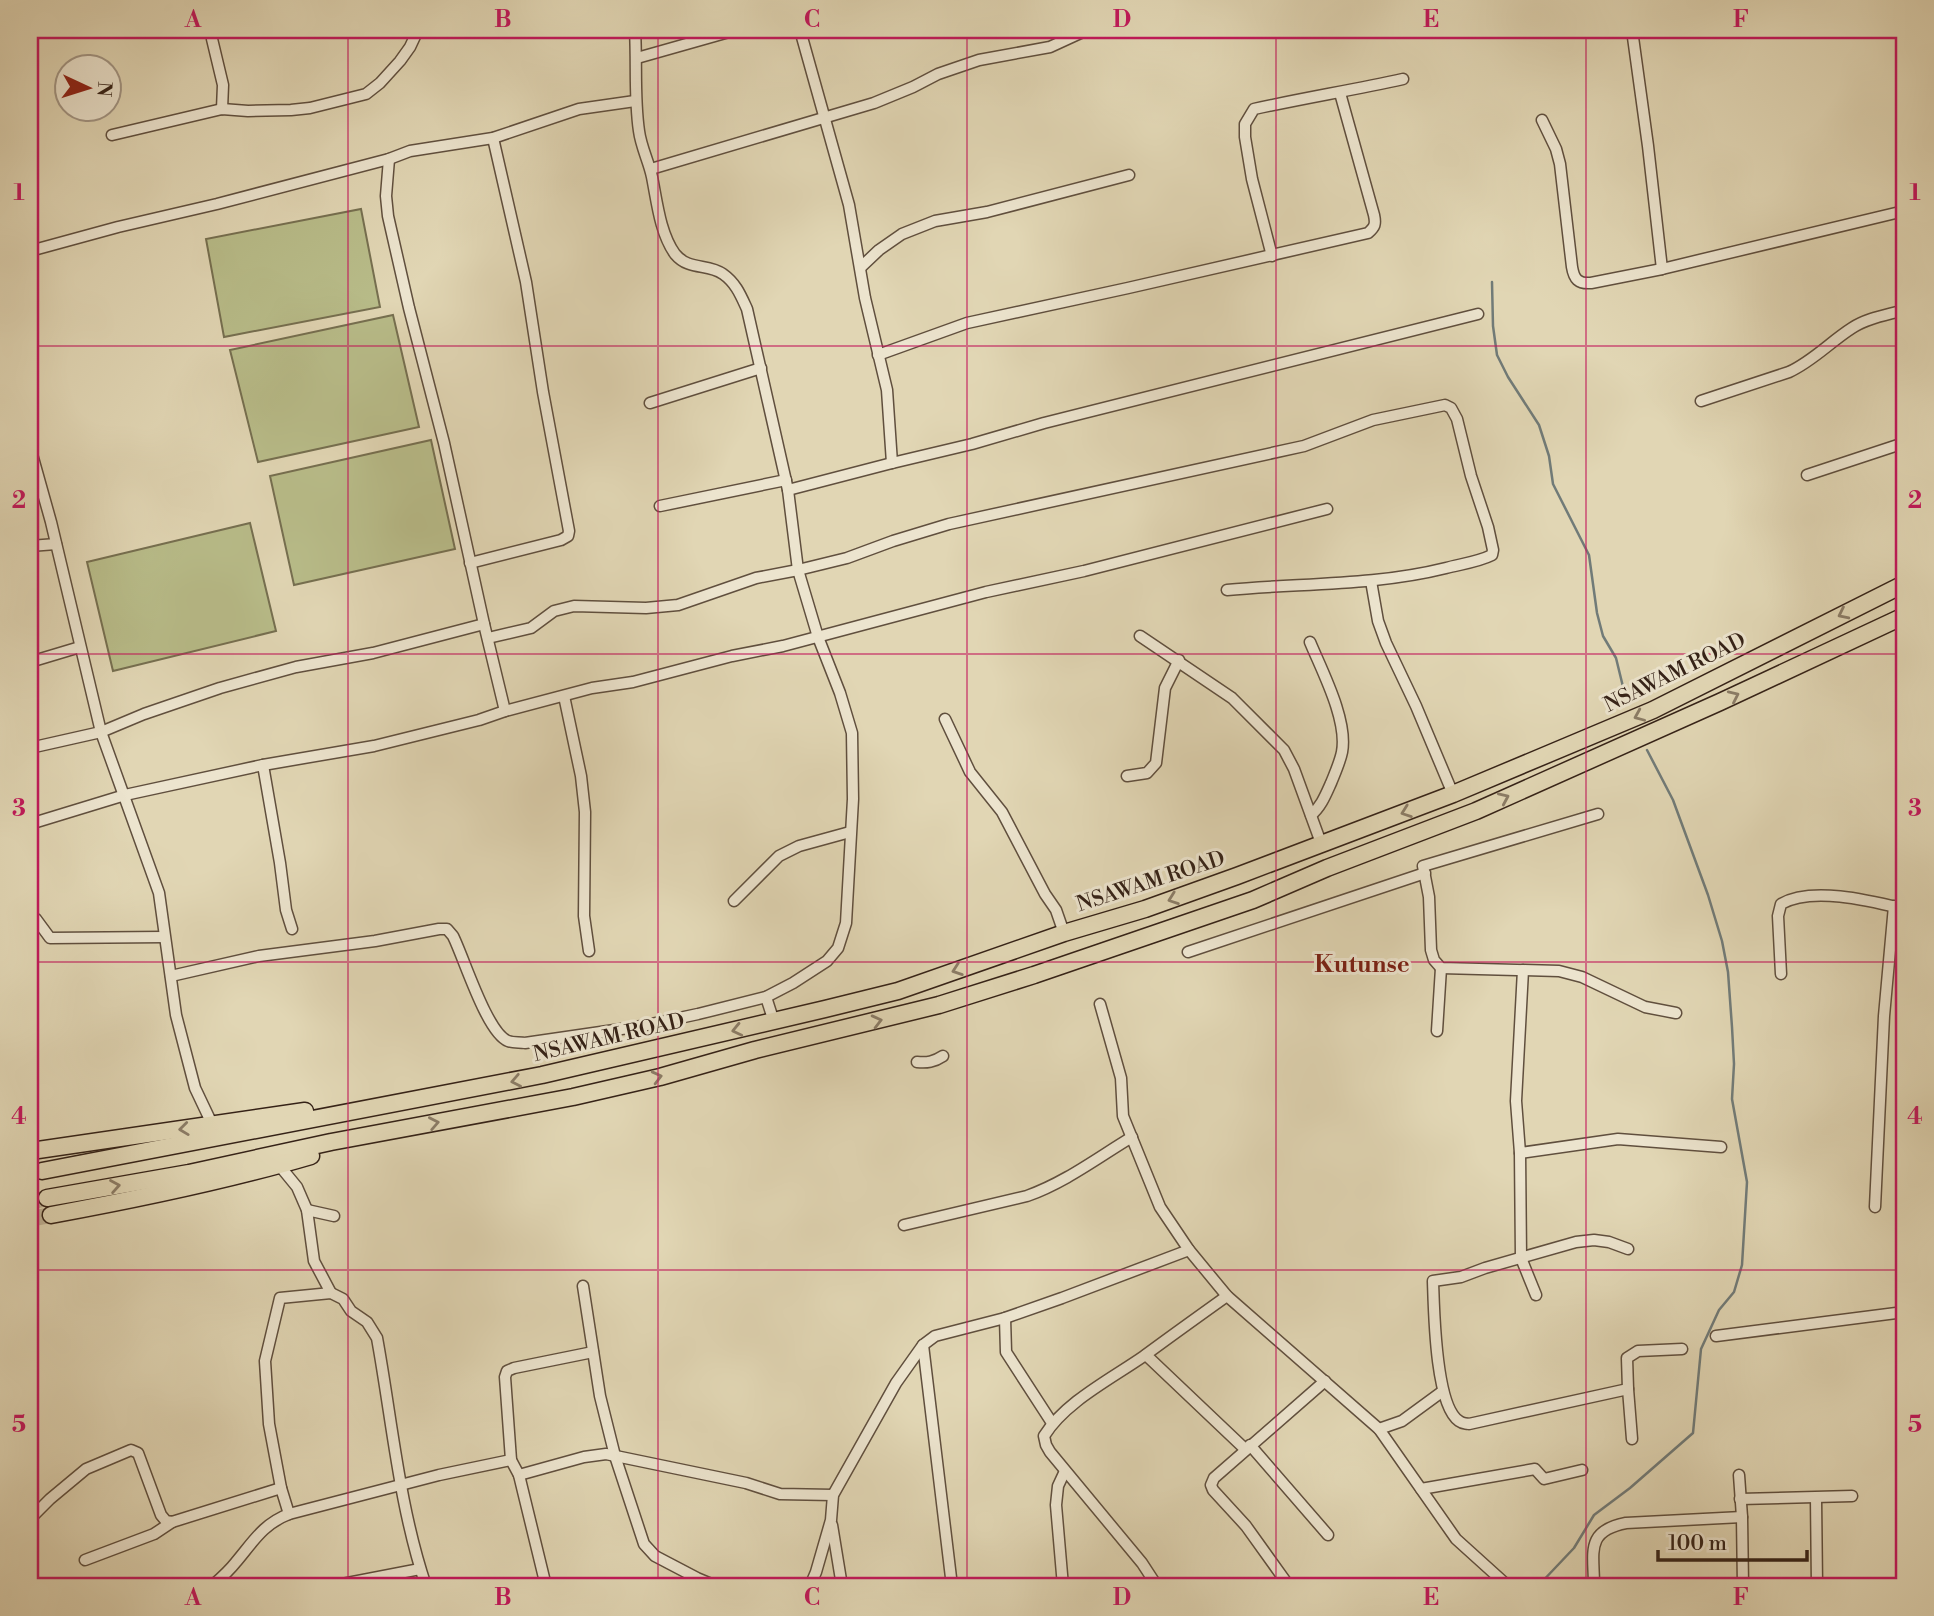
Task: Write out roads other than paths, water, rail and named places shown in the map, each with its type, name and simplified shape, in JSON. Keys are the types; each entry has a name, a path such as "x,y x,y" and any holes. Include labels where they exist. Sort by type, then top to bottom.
{"highway":[{"name":"NSAWAM ROAD","path":"41,1171 542,1075 898,991 1064,933 1145,909 1460,791 1653,710 1904,584"},
{"name":"NSAWAM ROAD","path":"47,1198 586,1094 939,1005 1253,900 1327,868 1476,811 1904,616"},
{"path":"1460,791 1468,806 1476,811"},
{"name":"NSAWAM ROAD","path":"38,1150 319,1109 374,1109"},
{"name":"NSAWAM ROAD","path":"51,1215 279,1166 408,1128"}],"street":[{"path":"212,30 223,85 222,109"},
{"path":"112,135 222,109 291,110 366,94 400,61 418,30"},
{"path":"171,976 259,956 447,929 453,936 497,1033 509,1042 525,1043 642,1026 766,997 793,984 827,961 838,948 846,923 850,866 852,733 798,570 787,485 747,309 737,288 722,273 688,265 675,253 661,224 651,169 639,136 635,101 635,30"},
{"path":"637,58 736,30"},
{"path":"800,30 849,205 865,298 887,390 892,463"},
{"path":"651,169 874,103 913,88 938,74 978,60 1050,47 1087,30"},
{"path":"1632,30 1662,269"},
{"path":"1272,256 1248,157 1245,130 1248,116 1254,108 1403,79"},
{"path":"878,355 967,323 1368,233 1375,224 1374,215 1340,93"},
{"path":"30,251 389,159 410,151 493,138 579,109 635,101"},
{"path":"1542,120 1556,149 1563,176 1572,267 1577,281 1591,283 1662,269 1904,211"},
{"path":"470,563 561,540 568,536 569,531 526,282 493,138"},
{"path":"389,159 386,196 388,216 408,308 444,443 505,711"},
{"path":"860,267 902,234 935,221 987,212 1129,175"},
{"path":"1701,401 1795,369 1820,354 1855,326 1904,310"},
{"path":"660,506 787,485 892,463 1478,314"},
{"path":"650,403 761,368"},
{"path":"488,638 531,628 554,611 574,606 646,608 678,605 756,578 847,558 949,524 1304,446 1373,420 1432,407 1445,405 1451,408 1462,434 1488,527 1493,552 1490,556 1406,577 1227,590"},
{"path":"1807,475 1904,443"},
{"path":"30,447 101,732 159,893 176,1015 195,1088 213,1126"},
{"path":"30,824 125,795 263,765 374,746 592,688 633,682 1328,509"},
{"path":"30,546 56,544"},
{"path":"1371,581 1386,643 1460,791"},
{"path":"30,748 101,732 220,688 296,667 373,653 484,624"},
{"path":"1140,636 1232,698 1284,750 1294,769 1321,843"},
{"path":"1310,642 1331,689 1343,745 1338,765 1322,801 1311,815"},
{"path":"30,662 80,647"},
{"path":"1127,776 1147,773 1156,763 1165,688 1179,660"},
{"path":"564,696 581,776 585,812 584,905 589,951"},
{"path":"945,719 970,772 1002,812 1056,910 1064,933"},
{"path":"263,765 286,910 292,929"},
{"path":"1437,1031 1441,968 1434,960 1430,947 1429,897 1423,866 1598,814"},
{"path":"734,901 779,856 799,846 850,832"},
{"path":"1188,952 1425,873"},
{"path":"1781,974 1778,916 1781,904 1788,900 1802,896 1839,896 1899,907 1884,1016 1875,1207"},
{"path":"30,916 36,919 50,938 164,937"},
{"path":"1441,968 1559,971 1575,974 1645,1007 1676,1013"},
{"path":"1523,970 1516,1101 1520,1153 1521,1258 1536,1295"},
{"path":"766,997 774,1021"},
{"path":"1100,1004 1121,1077 1123,1116 1160,1207 1189,1250 1227,1296 1379,1429 1456,1539 1508,1586"},
{"path":"917,1062 935,1061 943,1056"},
{"path":"904,1225 1027,1196 1084,1169 1132,1137"},
{"path":"1520,1153 1618,1139 1721,1147"},
{"path":"279,1166 297,1187 307,1210 314,1261 331,1293"},
{"path":"307,1210 334,1216"},
{"path":"1628,1249 1609,1242 1576,1242 1453,1279 1433,1281 1436,1344 1443,1391 1459,1422 1469,1424 1628,1389"},
{"path":"810,1586 831,1520 833,1495 896,1382 923,1345 935,1336 1005,1318 1189,1250"},
{"path":"583,1286 600,1395 615,1456 644,1544 655,1556 716,1586"},
{"path":"289,1514 281,1488 270,1424 265,1361 280,1298 331,1293 343,1299 351,1311 367,1322 377,1338 401,1485 426,1586"},
{"path":"1157,1586 1142,1563 1050,1452 1044,1436 1052,1423 1093,1390 1227,1296"},
{"path":"1716,1336 1904,1312"},
{"path":"1005,1318 1006,1352 1052,1423"},
{"path":"923,1345 952,1586"},
{"path":"1632,1439 1628,1358 1638,1351 1682,1349"},
{"path":"546,1586 519,1475 511,1460 505,1377 507,1371 514,1368 593,1352"},
{"path":"1146,1354 1248,1447 1328,1535"},
{"path":"1289,1586 1246,1526 1211,1485 1214,1478 1325,1381"},
{"path":"1379,1429 1402,1422 1443,1391"},
{"path":"30,1519 86,1469 131,1450 138,1453 161,1515 166,1521 172,1522"},
{"path":"519,1475 595,1454 746,1483 780,1494 833,1495"},
{"path":"212,1586 234,1566 264,1528 277,1518 439,1475 511,1460"},
{"path":"1421,1489 1535,1469 1544,1479 1582,1470"},
{"path":"1063,1586 1056,1505 1058,1486 1065,1471"},
{"path":"1739,1475 1743,1586"},
{"path":"85,1560 154,1534 172,1522 281,1488"},
{"path":"1740,1499 1852,1496"},
{"path":"1816,1498 1817,1586"},
{"path":"1594,1586 1594,1546 1600,1534 1609,1527 1626,1523 1742,1517"},
{"path":"831,1520 842,1586"},
{"path":"332,1586 420,1569"}],"waterway":[{"path":"1492,282 1497,355 1539,425 1549,456 1553,484 1589,555 1597,613 1603,636 1616,658 1626,699"},
{"path":"1538,1586 1574,1548 1594,1515 1630,1488 1693,1433 1701,1349 1719,1310 1734,1292 1742,1265 1747,1182 1732,1099 1734,1064 1728,972 1708,895 1673,800 1647,750"}],"tunnel":[{"path":"30,1202 47,1198"},
{"path":"30,1219 51,1215"}],"district":[{"name":"Kutunse","path":"1362,965"}]}
